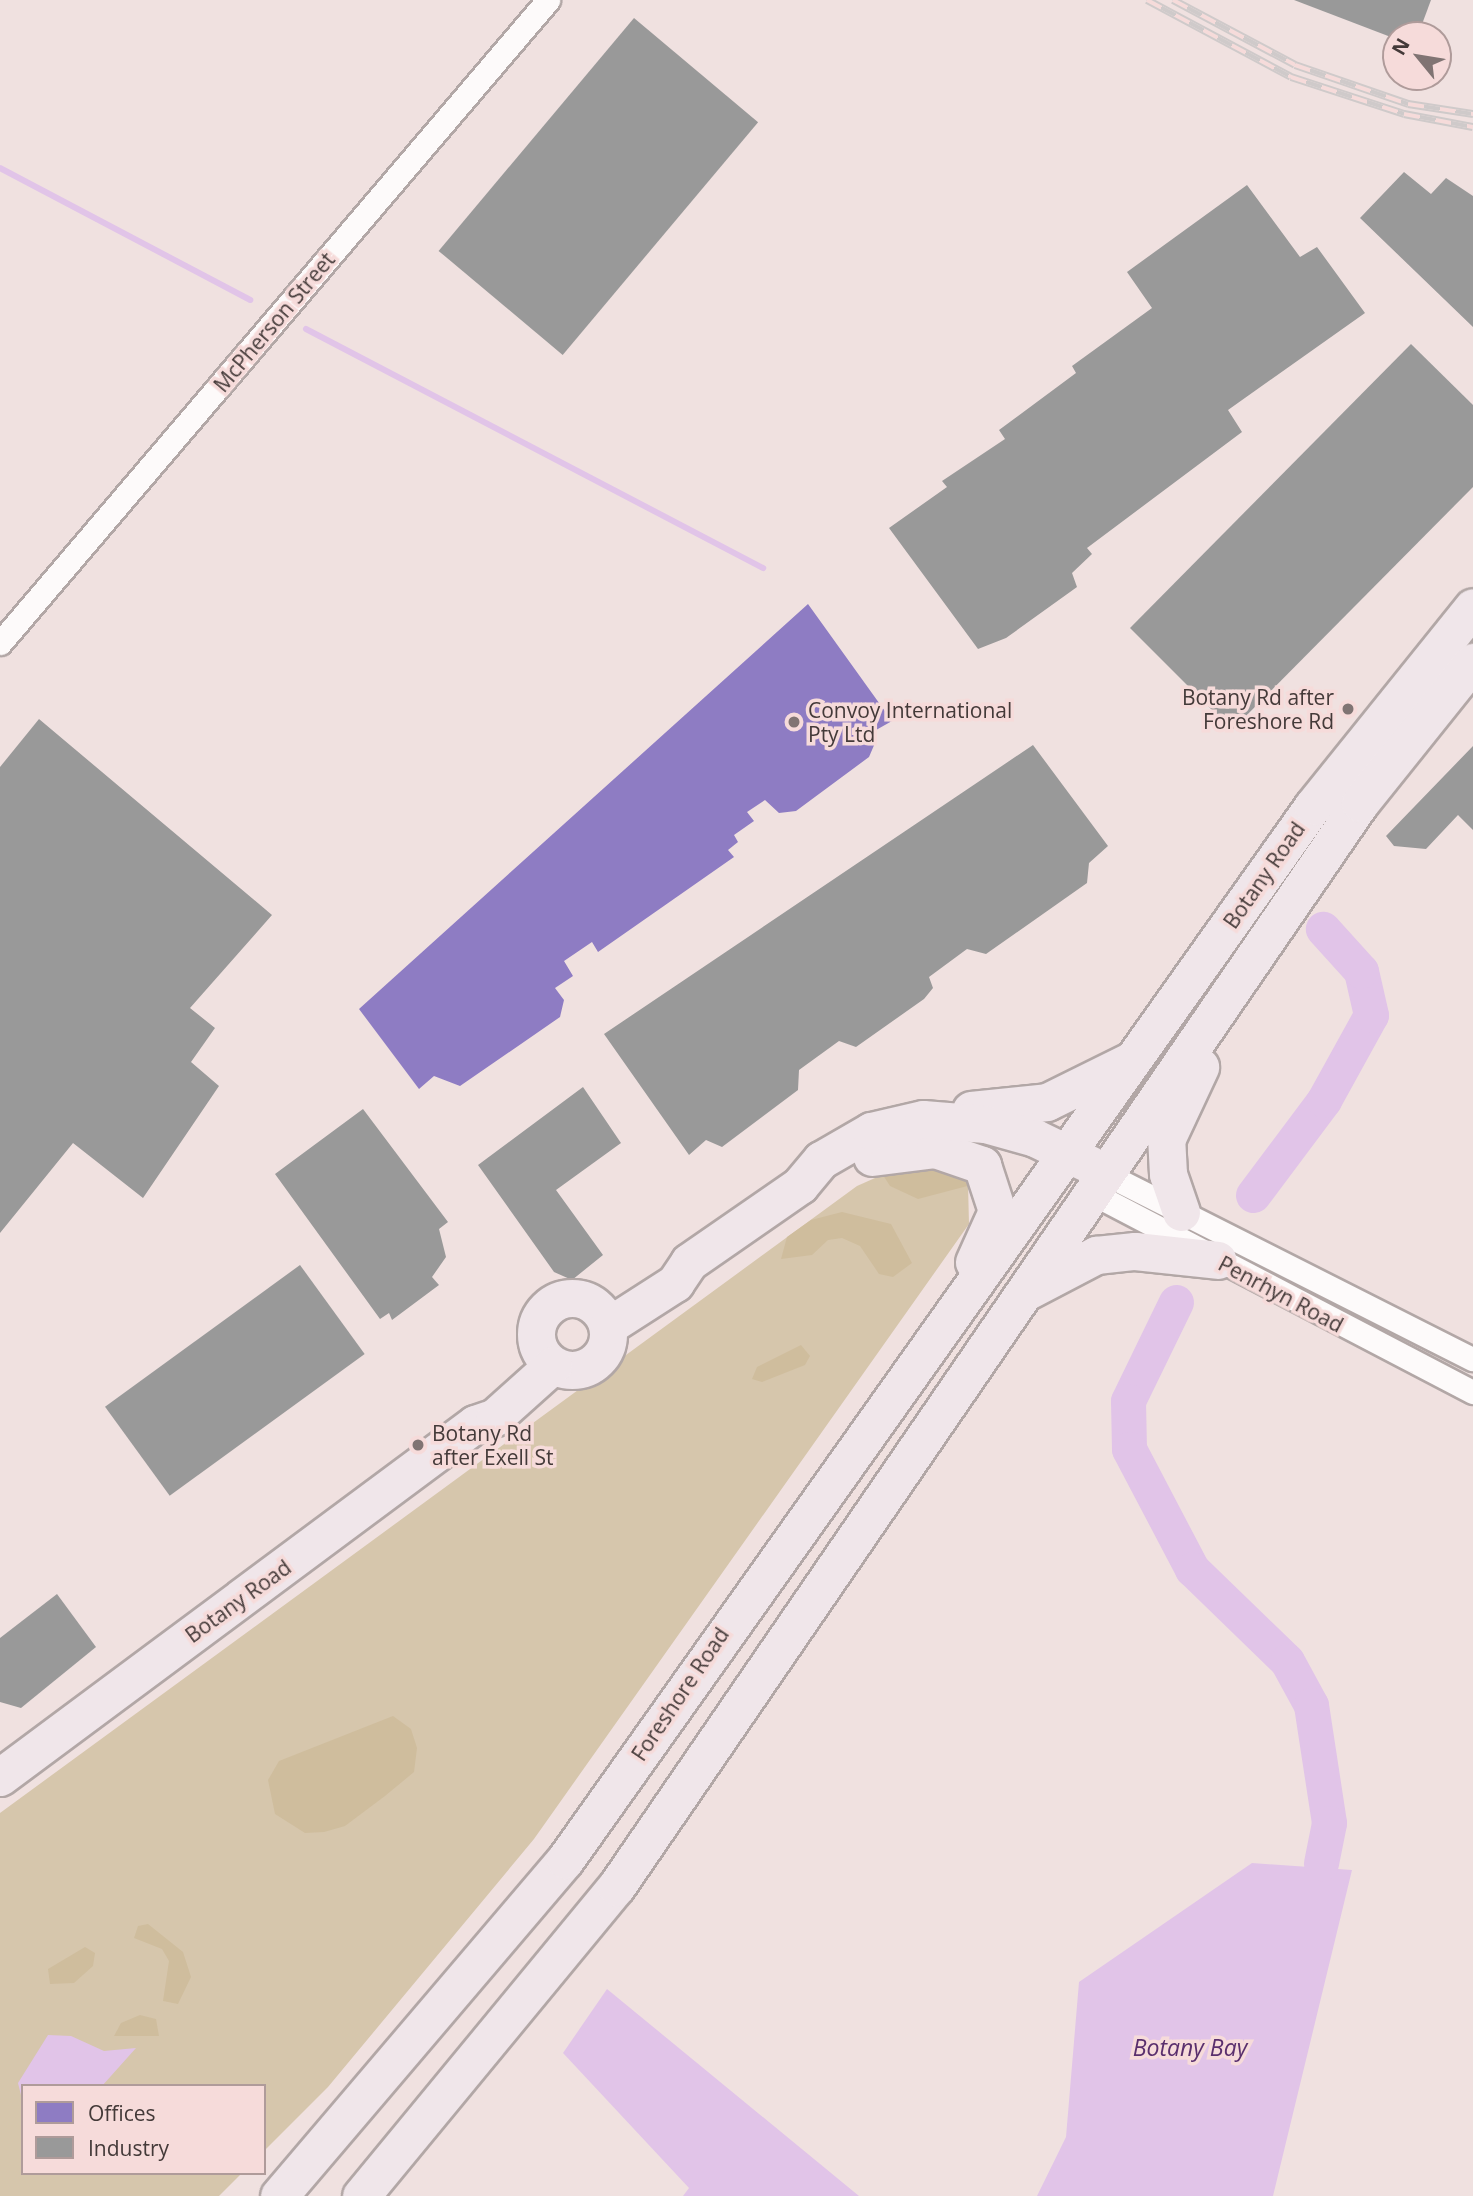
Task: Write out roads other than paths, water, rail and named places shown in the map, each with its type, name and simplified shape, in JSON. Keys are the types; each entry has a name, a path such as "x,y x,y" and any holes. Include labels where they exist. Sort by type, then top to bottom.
{"main road":[{"name":"Botany Road","path":"1064,1164 1137,1056 1360,742 1473,607"},
{"name":"Botany Road","path":"1097,1183 1393,758 1473,662"},
{"path":"1181,1212 1168,1174 1166,1140 1269,936"},
{"path":"602,1316 664,1268 688,1262 800,1185 845,1143 923,1119 1047,1102 1137,1056"},
{"path":"361,2196 616,1887 1097,1183 985,1124 923,1119"},
{"path":"800,1185 906,1142 958,1142 1064,1164"},
{"path":"872,1157 955,1151 987,1174 997,1211 942,1333"},
{"name":"Foreshore Road","path":"279,2196 565,1860 744,1600 1064,1164"},
{"path":"1021,1294 1096,1255 1135,1251 1218,1260"},
{"path":"576,1298 602,1316 605,1350 588,1367 545,1355 538,1321 555,1302 576,1298"},
{"name":"Botany Road","path":"7,1768 475,1424 495,1417 545,1355"}],"street":[{"name":"McPherson Street","path":"0,643 548,0"},
{"name":"Penrhyn Road","path":"1097,1183 1181,1212 1473,1359"},
{"name":"Penrhyn Road","path":"1097,1183 1218,1260 1473,1392"}],"water":[{"name":"Botany Bay","path":"1252,1863 1352,1870 1273,2196 1037,2196 1066,2137 1079,1982"},
{"path":"607,1989 859,2196 683,2196 689,2188 563,2053"},
{"path":"48,2035 71,2036 104,2051 136,2048 104,2084 21,2084 21,2095 18,2083"}],"waterway":[{"path":"0,168 250,300"},
{"path":"306,329 763,568"},
{"path":"1253,1195 1324,1100 1371,1015 1361,971 1323,929"},
{"path":"1176,1302 1128,1401 1129,1449 1192,1569 1287,1661 1311,1705 1329,1823 1321,1863"}],"railway":[{"path":"1147,0 1291,77 1404,114 1473,127"},
{"path":"1173,0 1295,65 1408,104 1473,114"}],"place":[{"name":"Botany Rd after Foreshore Rd","path":"1348,709"},
{"name":"Convoy International Pty Ltd","path":"794,722"},
{"name":"Botany Rd after Exell St","path":"418,1445"}]}
